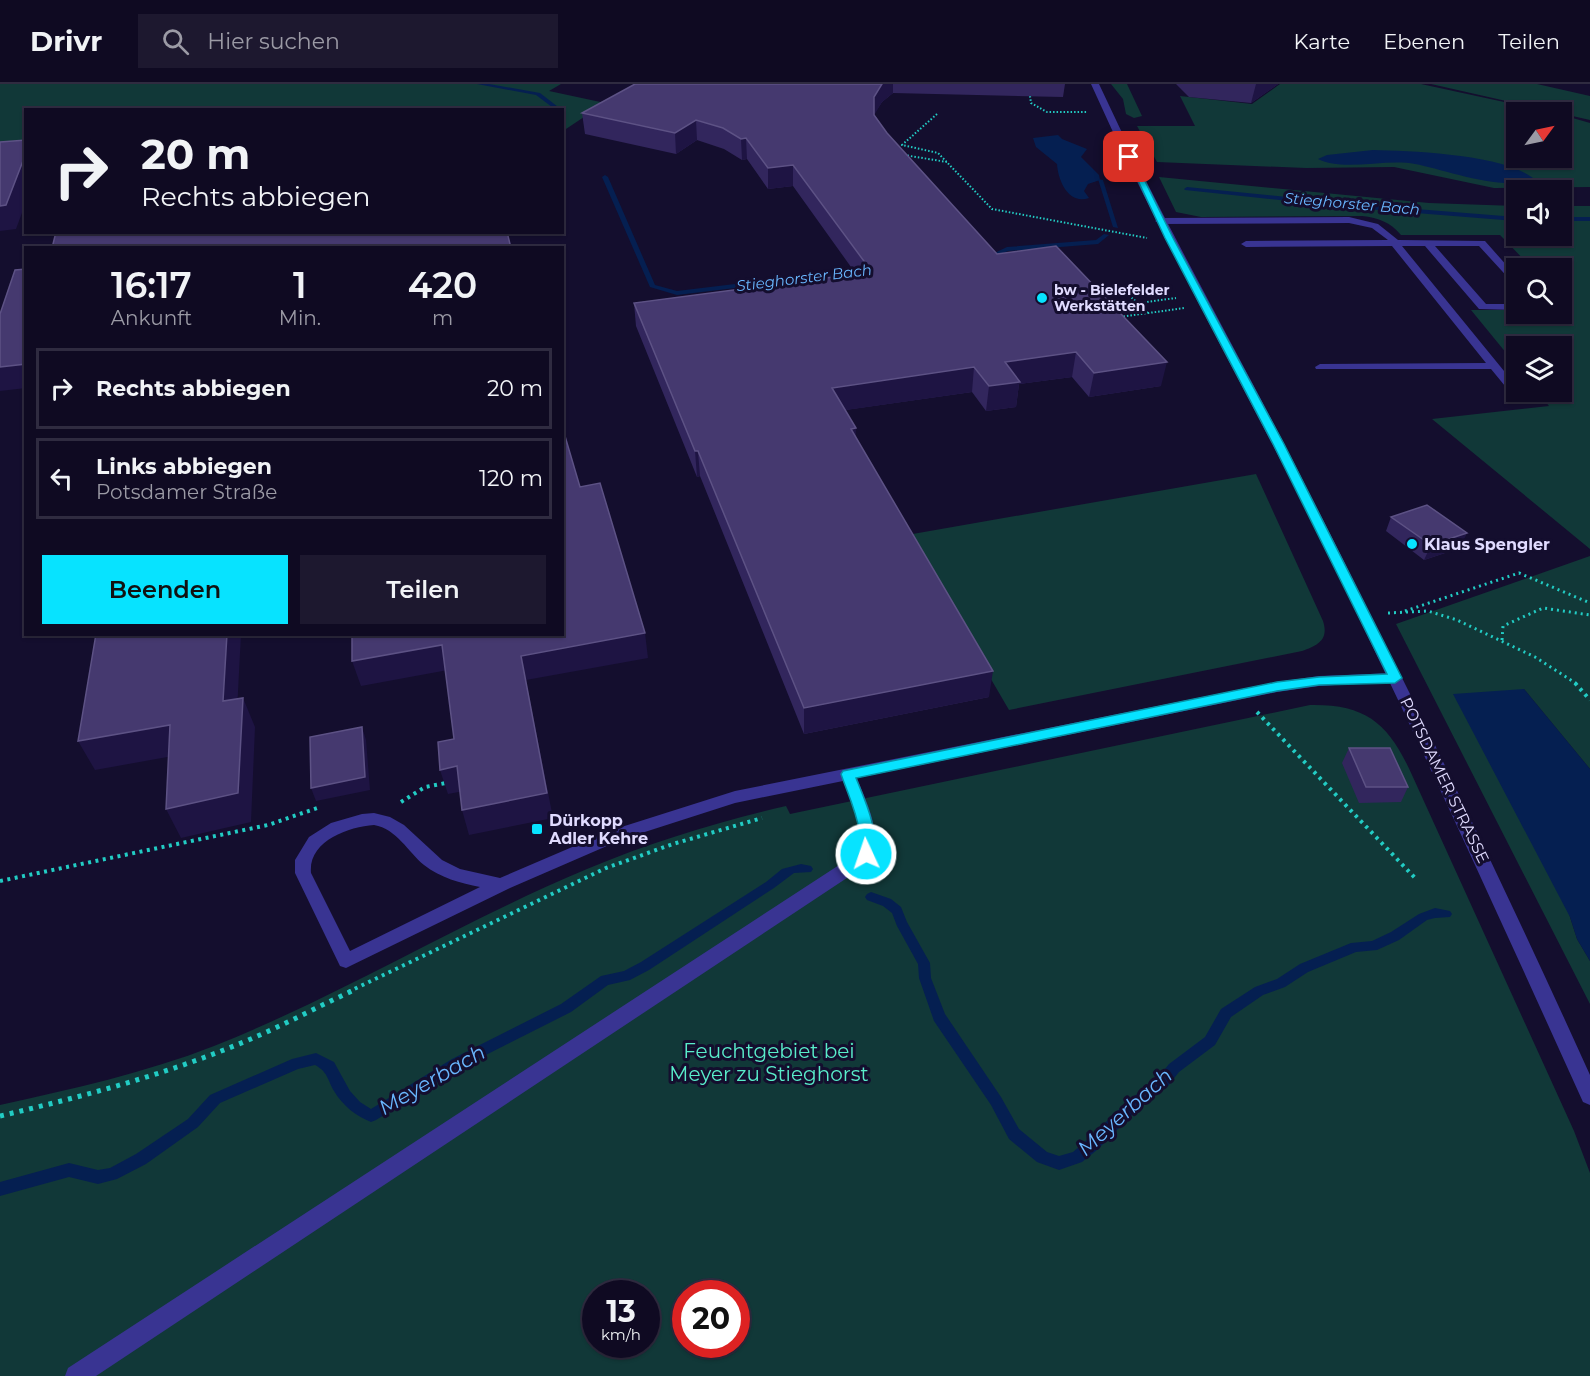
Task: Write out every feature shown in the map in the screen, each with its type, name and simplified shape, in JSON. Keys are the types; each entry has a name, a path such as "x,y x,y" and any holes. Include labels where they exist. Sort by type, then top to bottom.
{"street":[{"name":"POTSDAMER STRASSE","path":"1095,84 1160,221 1289,464 1395,678 1519,933 1590,1096"},
{"path":"1160,221 1349,220 1375,225 1385,230 1506,380"},
{"path":"1428,243 1482,308 1506,307"},
{"path":"1246,244 1482,243 1506,270"},
{"path":"1320,367 1494,366"},
{"path":"502,885 453,873 437,866 397,828 383,821 364,820 343,825 322,836 306,851 302,861 303,873 346,961 502,885 599,842 683,812 735,797 1240,694 1319,681 1395,678"},
{"path":"76,1376 862,859 868,846 866,831 862,811 848,774"}],"path":[{"path":"1030,96 1030,103 1047,112 1090,112"},
{"path":"937,114 902,146 938,153 992,209 1150,239"},
{"path":"898,156 907,154 948,163"},
{"path":"1129,295 1148,313"},
{"path":"1105,308 1180,297"},
{"path":"1115,318 1185,308"},
{"path":"1590,603 1519,573 1398,613 1428,611 1457,620 1502,640 1535,657 1577,684 1590,700"},
{"path":"1502,640 1503,626 1543,608 1590,615"},
{"path":"1240,694 1416,879"},
{"path":"400,802 425,787 446,783"},
{"path":"0,881 268,825 322,806"},
{"path":"0,1116 116,1086 216,1053 253,1038 606,868 729,826 773,815"}],"green space":[{"path":"0,84 561,84 549,91 605,103 564,130 564,108 24,108 24,152 0,153"},
{"path":"1111,84 1127,84 1142,116 1134,118 1126,114 1123,99"},
{"path":"1280,84 1421,84 1506,102 1506,168 1572,168 1572,118 1590,123 1590,187 1572,187 1572,180 1506,180 1506,188 1494,188 1394,167 1306,168 1157,162 1137,126 1195,126 1180,96 1252,104"},
{"path":"1431,84 1537,84 1590,96 1590,120 1572,116 1572,102 1510,102"},
{"path":"1159,177 1429,203 1506,206 1506,241 1500,235 1401,235 1384,221 1362,216 1201,217 1176,212"},
{"path":"1572,206 1590,206 1590,549 1432,419 1549,406 1546,402 1572,402 1572,336 1506,336 1506,353 1471,310 1506,310 1506,324 1572,324 1572,258 1522,258 1511,246 1572,246"},
{"path":"1256,474 1323,621 1324,633 1321,641 1302,651 1009,710 907,535"},
{"path":"1590,556 1590,769 1524,689 1570,917 1577,939 1590,961 1590,1004 1396,624"},
{"name":"Feuchtgebiet bei Meyer zu Stieghorst","path":"1310,705 1347,708 1374,720 1394,742 1412,775 1574,1131 1590,1173 1590,1376 0,1376 0,1105 135,1072 188,1056 262,1026 493,912 587,869 661,841 786,806 790,814"}],"water":[{"path":"1058,135 1062,139 1087,149 1081,157 1099,175 1100,180 1088,184 1084,191 1089,198 1075,198 1070,195 1059,177 1057,164 1036,147 1033,138"},
{"path":"1373,150 1456,155 1500,164 1506,168 1519,170 1533,178 1506,180 1506,183 1492,182 1415,164 1352,165 1328,163 1318,159 1327,155"},
{"path":"1524,689 1590,769 1590,961 1577,939 1570,917 1453,694"}],"building":[{"path":"635,84 882,84 874,97 874,115 887,133 997,254 1056,246 1167,362 1094,373 1076,352 1005,362 1020,382 989,386 974,367 832,388 856,428 851,429 993,671 804,708 634,303 872,272 793,165 768,168 746,138 741,139 723,128 696,120 675,133 582,113"},
{"path":"24,140 24,158 6,205 0,206 0,142"},
{"path":"56,234 508,234 510,246 52,246"},
{"path":"24,269 24,364 0,367 0,314 15,270"},
{"path":"564,433 580,487 600,483 645,633 521,656 547,793 462,810 457,766 440,770 438,742 454,739 442,645 352,661 352,636 564,636"},
{"path":"1427,505 1467,533 1431,545 1391,517"},
{"path":"96,636 227,636 223,701 243,698 238,793 166,809 170,725 78,741"},
{"path":"362,727 365,777 311,788 310,737"},
{"path":"1349,748 1390,748 1408,787 1366,787"}],"waterway":[{"path":"480,84 538,94 557,108"},
{"name":"Stieghorster Bach","path":"605,177 652,286 677,293 866,270"},
{"name":"Stieghorster Bach","path":"1100,180 1116,227"},
{"name":"Stieghorster Bach","path":"1187,189 1506,218"},
{"name":"Stieghorster Bach","path":"1572,219 1590,219"},
{"name":"Stieghorster Bach","path":"985,259 1007,249 1098,242 1106,235"},
{"name":"Meyerbach","path":"0,1189 69,1170 98,1177 112,1174 141,1159 193,1123 215,1099 297,1063 316,1059 329,1066 350,1101 371,1116 457,1063 566,1008 605,980 626,976 645,966 787,872 796,868 807,869"},
{"name":"Meyerbach","path":"871,897 887,902 897,910 901,923 924,963 925,978 939,1017 996,1101 1014,1134 1042,1157 1059,1163 1077,1157 1092,1145 1133,1105 1163,1082 1174,1068 1210,1041 1226,1013 1259,991 1281,983 1304,968 1355,947 1373,946 1395,936 1423,917 1435,913 1446,914"}],"place":[{"name":"bw - Bielefelder Werkstätten","path":"1042,298"},
{"name":"Klaus Spengler","path":"1412,544"},
{"name":"Dürkopp Adler Kehre","path":"537,829"}],"route":[{"path":"866,854 868,846 862,811 848,774 1277,687 1319,681 1395,678 1278,444 1169,238 1129,157"}]}
